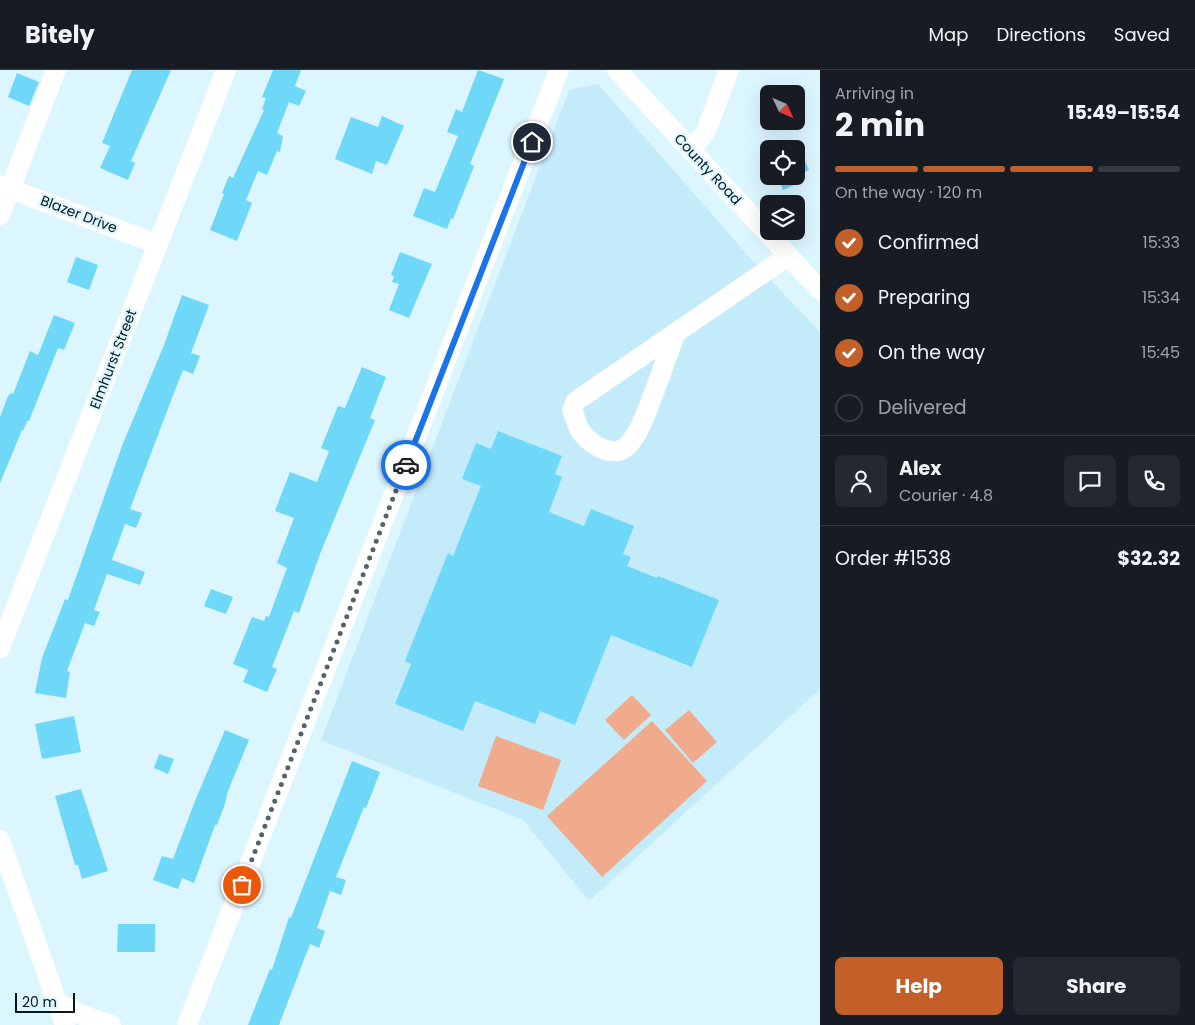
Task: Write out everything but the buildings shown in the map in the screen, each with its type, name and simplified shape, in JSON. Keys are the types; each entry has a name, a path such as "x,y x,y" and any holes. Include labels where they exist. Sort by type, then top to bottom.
{"street":[{"path":"0,215 5,187 56,70"},
{"name":"Elmhurst Street","path":"2,635 226,70"},
{"path":"170,1025 189,1019 559,70"},
{"name":"County Road","path":"617,70 788,256 819,284"},
{"path":"691,150 706,131 729,70"},
{"name":"Blazer Drive","path":"5,187 157,244"},
{"path":"676,332 648,407 629,445 617,451 610,451 593,444 580,431 572,410 576,400 676,332 788,256"},
{"path":"0,840 65,1025"},
{"path":"57,1003 87,1017 111,1025"}],"shaded area":[{"path":"598,84 751,259 820,332 820,689 589,901 523,820 321,740 569,90"},
{"path":"632,695 651,715 624,740 605,720"},
{"path":"689,710 717,742 693,763 665,730"},
{"path":"652,721 707,781 602,877 547,816"},
{"path":"496,736 561,760 543,810 478,786"}],"way so far":[{"path":"242,885 406,465"}],"route":[{"path":"406,465 532,142"}]}
